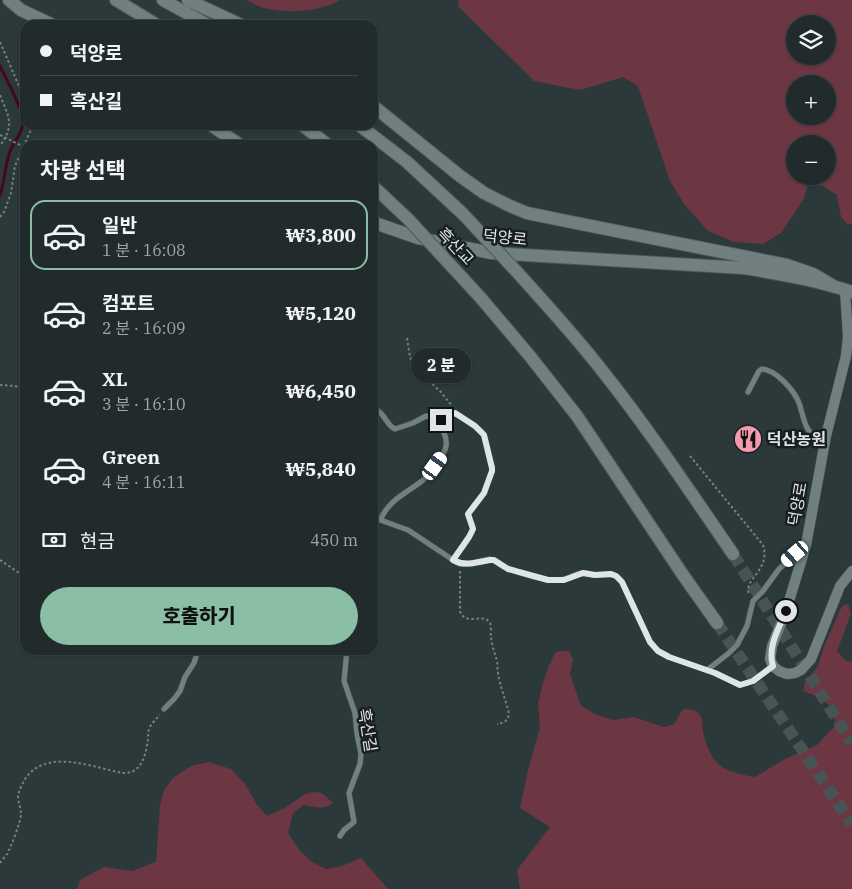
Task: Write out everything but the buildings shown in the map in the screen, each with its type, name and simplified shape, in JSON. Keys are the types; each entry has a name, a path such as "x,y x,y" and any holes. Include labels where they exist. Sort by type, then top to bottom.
{"main road":[{"path":"9,0 21,10 42,20"},
{"path":"116,0 149,20"},
{"path":"162,0 199,20"},
{"path":"188,0 230,20"},
{"path":"378,110 484,193 527,213 787,264 813,274 844,290"},
{"path":"218,130 233,140"},
{"path":"308,130 322,140"},
{"name":"덕양로","path":"365,130 407,162 463,214"},
{"name":"흑산교","path":"378,191 408,219 480,297 577,416 717,624"},
{"name":"흑산교","path":"463,214 517,272"},
{"name":"덕양로","path":"378,224 418,238 491,254 726,266 774,273 844,290"},
{"name":"덕양로","path":"517,272 605,374 733,554"}],"street":[{"name":"덕양로","path":"773,666 770,659 772,646 786,611 806,544 826,436 847,346 848,327 844,290"},
{"path":"773,666 778,671 787,674 795,673 807,664 811,659 840,586 852,571"}],"lane":[{"path":"748,392 759,371 762,369 770,371 794,393 808,430 812,433 826,436"},
{"path":"378,410 395,429 426,416 441,420"},
{"path":"441,420 449,414 455,413 475,426 484,435 492,468 486,490 468,514 473,526 472,532 453,560"},
{"path":"441,420 442,430 446,435 446,448 442,456 425,479 390,504 380,520 408,530 460,564 494,560 508,569 548,580 570,578 583,573 595,575 611,574 622,582 650,642 658,651 740,685 753,681 773,666"},
{"path":"707,670 729,653 741,639 747,626 753,601 784,564 806,544"},
{"path":"164,709 180,691 196,655"},
{"name":"흑산길","path":"340,836 354,822 349,793 360,764 361,754 356,734 355,713 344,681 347,655"}],"path":[{"path":"0,42 20,88"},
{"path":"0,96 9,119 9,128 0,146"},
{"path":"0,135 20,145"},
{"path":"0,217 4,212 11,193 15,166 20,154"},
{"path":"407,338 414,368 441,392 460,416"},
{"path":"0,385 20,388"},
{"path":"690,456 763,545 762,565 748,586 749,594 753,601"},
{"path":"0,560 20,574"},
{"path":"460,564 461,615 466,618 483,619 490,624 490,638 509,714 506,721 497,724"},
{"path":"0,863 8,853 21,817 19,792 30,773 46,764 61,762 84,763 121,773 135,771 144,759 148,742 148,730 164,709"}],"shaded area":[{"path":"247,0 340,0 323,7 303,11 283,11 256,5"},
{"path":"459,0 852,0 852,223 848,225 841,217 837,195 823,186 808,185 803,200 781,233 763,244 734,242 708,231 685,205 670,181 638,86 623,77 580,90 534,81 458,6"},
{"path":"848,604 851,614 837,651 846,661 852,662 852,889 520,889 517,870 550,827 520,808 540,728 538,704 548,668 555,653 569,651 573,660 570,674 581,706 597,715 614,720 633,717 664,727 674,724 684,709 696,711 701,717 705,740 715,760 729,770 755,777 785,759 817,745 835,726 833,708 817,696 803,691 805,682 818,666 823,649 842,606"},
{"path":"209,762 231,769 245,784 257,805 267,816 285,808 305,794 313,792 322,793 333,803 323,807 304,805 293,813 288,833 300,851 312,862 326,869 342,866 361,858 388,889 77,889 80,880 104,867 132,871 156,862 160,805 164,790 173,778 191,766"}],"waterway":[{"path":"0,66 20,109"},
{"path":"0,195 9,154 22,130"}],"tunnel":[{"path":"733,554 852,743"},
{"path":"717,623 852,824"}],"place":[{"name":"덕산농원","path":"748,439"}],"route":[{"path":"441,420 449,414 455,413 478,428 484,435 492,468 486,490 468,514 473,529 453,560 457,563 465,564 494,560 508,569 548,580 564,580 583,573 595,575 611,574 616,576 620,578 650,642 658,651 669,657 715,673 740,685 753,681 773,666 770,659 772,646 786,611"}]}
